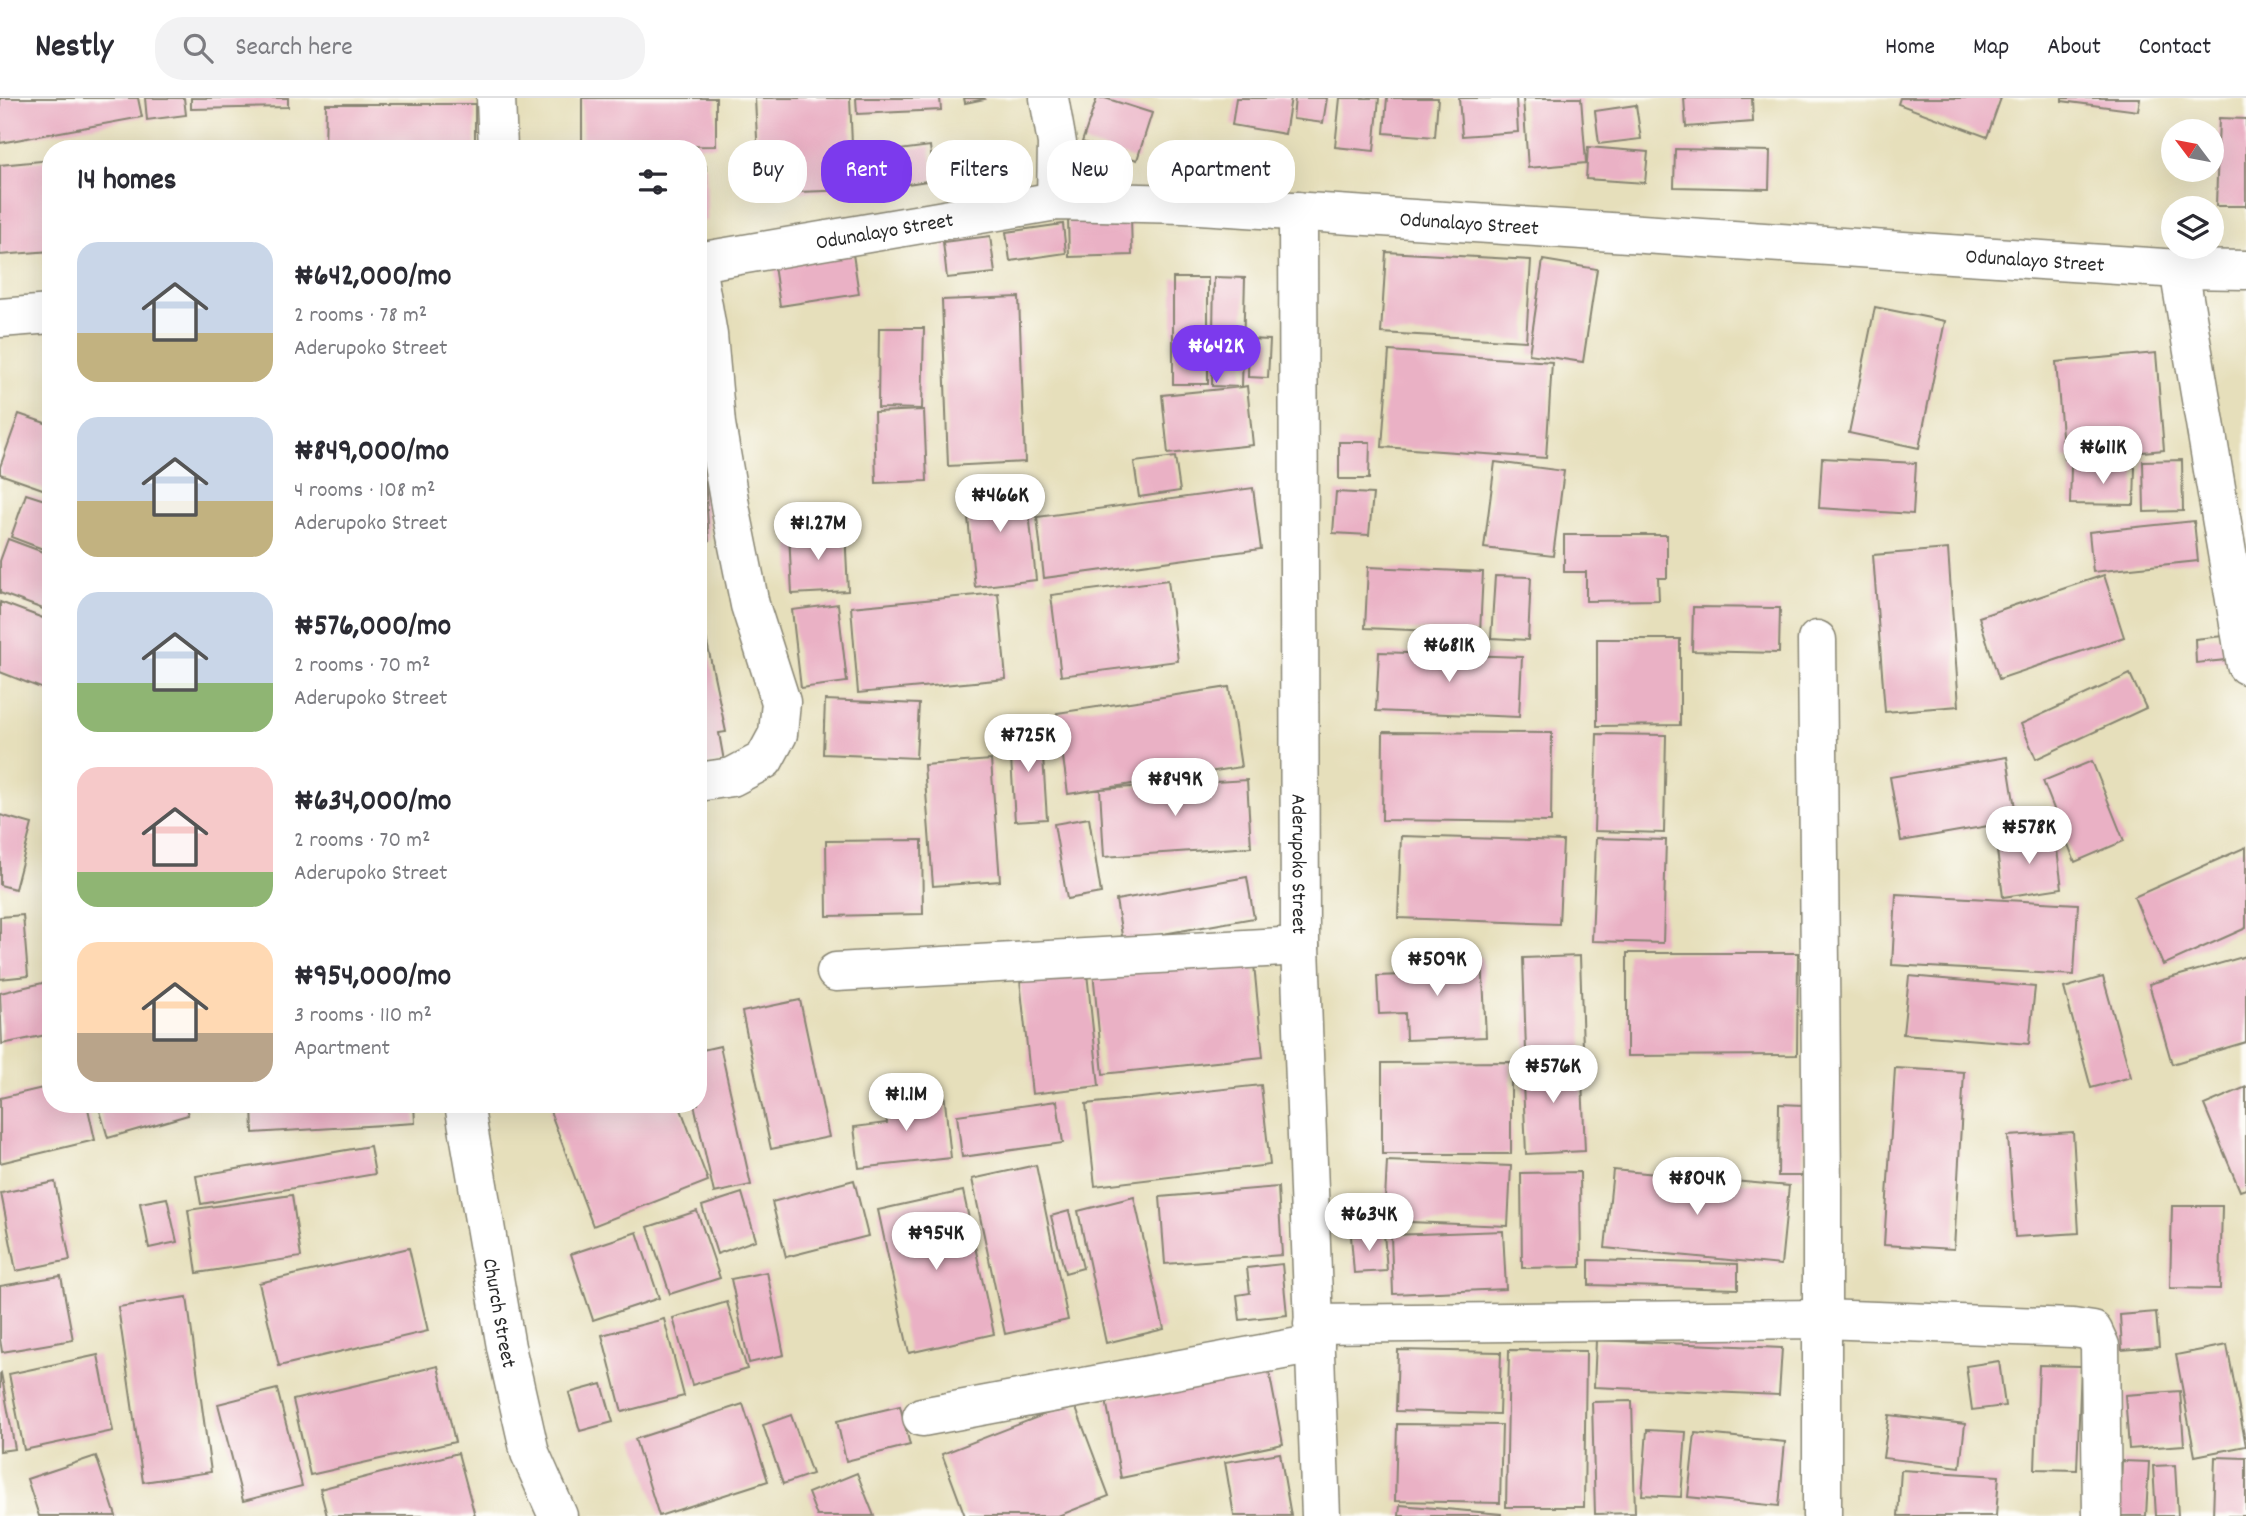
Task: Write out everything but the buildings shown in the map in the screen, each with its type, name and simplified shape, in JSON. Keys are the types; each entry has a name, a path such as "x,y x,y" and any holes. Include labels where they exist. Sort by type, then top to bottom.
{"street":[{"path":"496,98 498,140"},
{"path":"1049,98 1056,140"},
{"name":"Odunalayo Street","path":"707,260 1047,203"},
{"name":"Odunalayo Street","path":"1133,203 1298,211 2179,269 2246,270"},
{"name":"Aderupoko Street","path":"1298,211 1300,946 1321,1516"},
{"path":"2179,269 2246,664"},
{"path":"0,318 42,315"},
{"path":"707,329 716,424 731,511 750,605 781,702 778,734 764,760 732,777 707,781"},
{"path":"1818,640 1822,1516"},
{"path":"836,972 1300,946"},
{"name":"Church Street","path":"466,1113 506,1347 530,1453 558,1516"},
{"path":"922,1417 1314,1334 1821,1319 2073,1328 2094,1331 2100,1346 2102,1516"}]}
